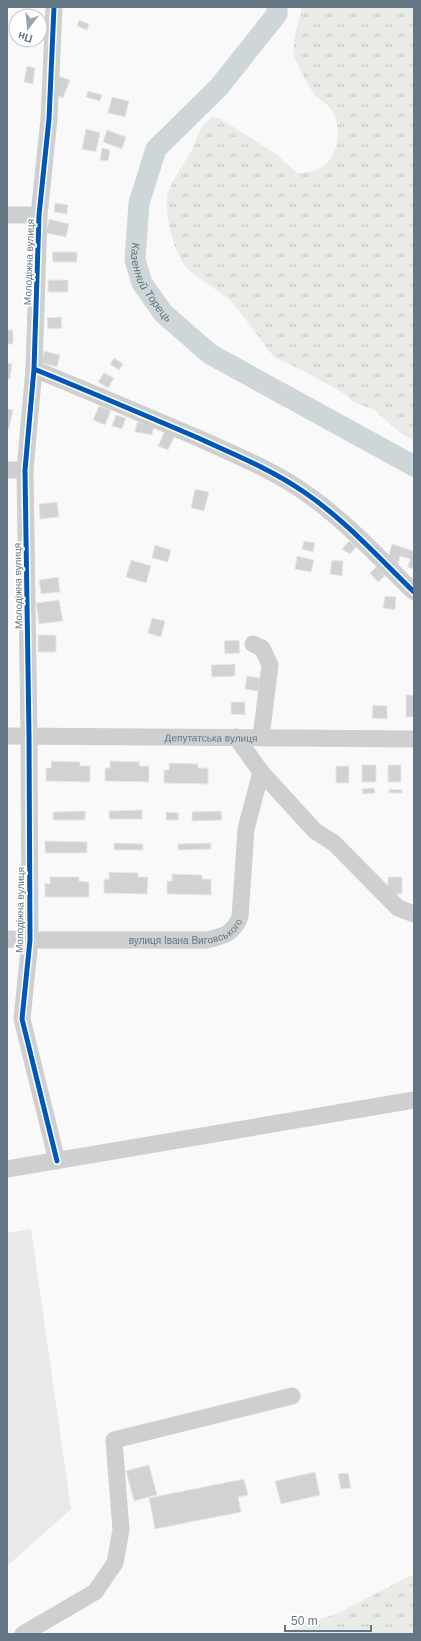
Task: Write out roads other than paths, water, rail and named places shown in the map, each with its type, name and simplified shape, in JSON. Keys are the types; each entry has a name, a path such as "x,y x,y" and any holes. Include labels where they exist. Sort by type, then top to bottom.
{"street":[{"name":"Молодіжна вулиця","path":"54,7 49,119 39,215 34,369 25,470 30,940 22,1019 57,1161"},
{"path":"7,215 39,215"},
{"path":"34,369 130,408 239,456 277,475 303,491 331,512 414,592"},
{"path":"7,470 25,470"},
{"path":"253,644 262,648 270,665 261,737"},
{"name":"Депутатська вулиця","path":"7,736 414,739"},
{"path":"236,737 261,772 315,831 334,843 398,908 414,914"},
{"name":"вулиця Івана Виговського","path":"7,939 207,940 224,936 236,927 240,917 246,829 261,772"},
{"path":"7,1169 414,1100"},
{"path":"23,1634 95,1592 115,1563 121,1530 114,1440 292,1396"}],"waterway":[{"name":"Казенний Торець","path":"277,7 277,14 219,87 156,149 139,203 135,260 142,283 163,313 210,354 414,466"}]}
